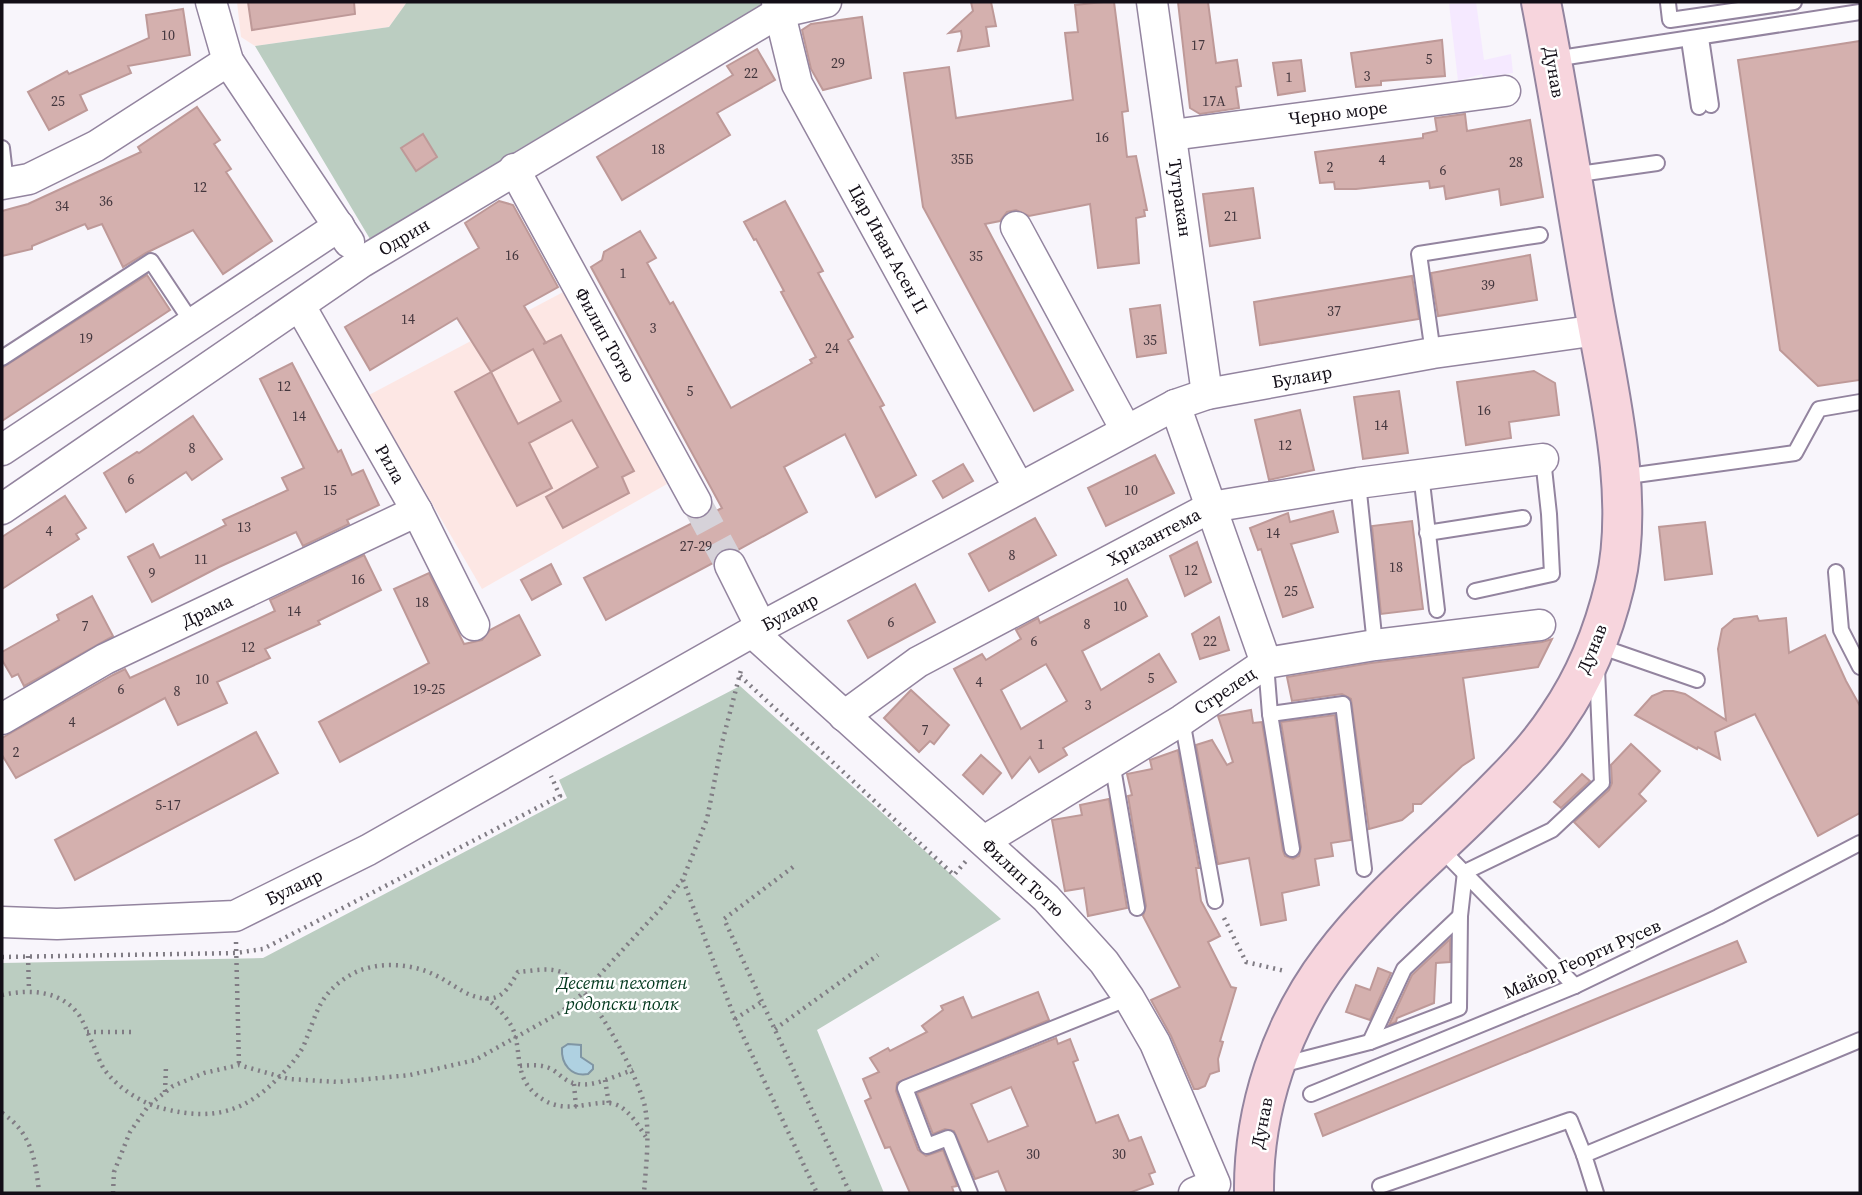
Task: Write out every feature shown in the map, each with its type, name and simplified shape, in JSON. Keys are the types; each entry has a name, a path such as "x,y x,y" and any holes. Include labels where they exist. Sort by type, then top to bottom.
{"main road":[{"name":"Дунав","path":"1254,1193 1254,1166 1263,1107 1274,1066 1291,1026 1318,978 1361,924 1452,860 1511,774 1558,718 1596,645 1615,585 1623,545 1619,449 1541,2"}],"street":[{"path":"211,2 228,61 362,262"},
{"name":"Одрин","path":"2,509 362,262 777,7 826,2"},
{"name":"Тутракан","path":"1152,2 1207,394"},
{"name":"Цар Иван Асен II","path":"777,7 797,84 1019,488"},
{"path":"4,183 29,179 96,146 228,61"},
{"name":"Черно море","path":"1172,135 1505,91"},
{"name":"Филип Тотю","path":"514,169 696,502"},
{"path":"2,450 339,226"},
{"path":"1016,227 1126,430"},
{"name":"Рила","path":"300,306 417,511 474,625"},
{"name":"Булаир","path":"2,922 57,924 235,916 368,850 756,630 1175,405 1207,394 1433,353 1598,330"},
{"path":"1175,405 1266,663"},
{"name":"Хризантема","path":"844,716 918,662 1211,507 1358,483 1543,459"},
{"name":"Драма","path":"2,719 105,659 417,511"},
{"path":"730,565 756,630"},
{"name":"Стрелец","path":"984,841 1182,720 1266,663 1540,625"},
{"name":"Филип Тотю","path":"756,630 844,716 1046,898 1104,962 1155,1043 1205,1189"}],"lane":[{"path":"1668,3 1670,20 1794,2"},
{"path":"1552,60 1860,12"},
{"path":"1695,39 1705,106"},
{"path":"2,148 4,183"},
{"path":"1572,179 1657,165"},
{"path":"1433,353 1419,254 1540,235"},
{"path":"2,358 151,261 193,324"},
{"path":"1620,477 1795,453 1819,408 1860,402"},
{"path":"1475,591 1552,574 1543,459"},
{"path":"1421,474 1437,610"},
{"path":"1358,483 1375,646"},
{"path":"1427,533 1523,518"},
{"path":"1836,572 1841,630 1860,667"},
{"path":"1452,860 1552,830 1602,783 1596,645 1697,680"},
{"path":"1266,663 1270,715 1292,849"},
{"path":"1270,715 1343,705 1364,869"},
{"path":"1182,720 1215,901"},
{"path":"1112,762 1137,908"},
{"name":"Майор Георги Русев","path":"1311,1094 1575,986 1718,917 1860,843"},
{"path":"1274,1066 1370,1042 1459,1008 1460,916 1452,860"},
{"path":"1452,860 1575,986"},
{"path":"1370,1042 1404,969 1460,916"},
{"path":"970,1193 948,1138 927,1146 905,1088 1129,998"},
{"path":"1584,1155 1860,1040"},
{"path":"1380,1186 1570,1120 1596,1193"}],"path":[{"path":"113,1193 114,1172 130,1132 149,1105 173,1086 204,1073 239,1065 289,1079 338,1082 410,1075 475,1060 561,1013 583,993 663,906 682,879 707,819 722,743 756,630"},
{"path":"740,676 954,875 984,841"},
{"path":"793,867 724,919 850,1193"},
{"path":"682,879 735,1019 817,1193"},
{"path":"1215,901 1246,962 1318,978"},
{"path":"235,916 239,1065"},
{"path":"775,1029 878,955"},
{"path":"28,956 29,990"},
{"path":"2,995 29,990 59,998 78,1014 106,1072 127,1091 149,1105 189,1114 212,1114 255,1100 281,1076 291,1066 303,1046 314,1015 327,993 353,974 376,966 405,966 434,974 475,997 494,998 506,991 518,972 549,970 563,973 583,993 612,1032 633,1070 645,1107 647,1138 644,1193"},
{"path":"486,998 511,1026 523,1077 538,1096 565,1107 615,1104 630,1114 647,1138"},
{"path":"735,1019 763,1001"},
{"path":"87,1032 136,1032"},
{"path":"520,1066 537,1065 551,1069 566,1081 579,1085 605,1080 633,1070"},
{"path":"165,1093 166,1066"},
{"path":"605,1080 609,1104"},
{"path":"575,1083 576,1107"},
{"path":"2,1113 15,1121 34,1152 38,1193"}],"shaded area":[{"path":"237,2 407,2 389,27 255,46 241,37"},
{"path":"1476,2 1484,60 1511,54 1513,73 1483,77 1482,74 1458,81 1449,4"},
{"path":"567,290 667,484 482,589 369,395"}],"green space":[{"path":"407,2 762,2 762,7 514,152 373,244 255,46 389,27"},
{"name":"Десети пехотен родопски полк","path":"740,686 1001,919 817,1030 884,1193 2,1193 2,963 263,958 567,798 559,780"}],"water":[{"path":"568,1044 581,1045 581,1057 593,1065 588,1074 572,1071 565,1064 562,1048"}],"building":[{"path":"248,2 354,2 355,14 252,30"},
{"path":"971,2 991,2 996,26 986,27 989,46 958,51 961,31 949,33 973,11"},
{"path":"1114,2 1128,111 1122,112 1127,157 1136,156 1147,210 1144,210 1145,216 1136,218 1139,263 1098,268 1090,204 1029,216 1016,210 1007,212 1000,221 985,224 1073,390 1034,411 923,207 904,73 949,67 956,118 1073,100 1065,33 1078,32 1075,5"},
{"path":"1178,2 1208,2 1216,63 1237,60 1241,86 1236,87 1239,108 1200,114 1190,108"},
{"path":"183,9 190,55 128,66 131,73 80,95 87,110 49,130 28,92 67,71 69,74 149,38 146,15"},
{"path":"862,17 871,78 823,90 811,69 802,30 811,24"},
{"path":"1442,40 1445,76 1381,81 1381,85 1356,87 1351,53"},
{"path":"1860,41 1860,380 1818,386 1780,350 1738,60"},
{"path":"757,49 775,80 717,113 730,135 622,200 597,157 733,75 727,66"},
{"path":"1301,60 1305,91 1278,95 1273,63"},
{"path":"197,107 220,140 214,144 231,169 226,172 272,241 223,274 193,230 123,267 102,224 88,229 85,224 32,246 32,249 2,256 2,211 28,204 141,152 138,147"},
{"path":"1465,114 1467,131 1530,120 1543,197 1501,205 1499,189 1446,199 1444,186 1430,188 1429,181 1356,189 1335,189 1334,182 1320,183 1315,152 1423,138 1423,134 1437,131 1435,118"},
{"path":"423,134 437,157 416,171 401,148"},
{"path":"1253,188 1260,238 1210,246 1203,194"},
{"path":"499,201 513,205 558,287 524,306 546,343 561,335 634,471 622,477 629,493 563,528 546,497 598,467 572,420 529,443 552,488 517,506 455,392 491,372 457,318 370,370 345,327 479,248 465,223","holes":["533,349 561,401 518,424 491,372"]},
{"path":"785,201 823,271 818,273 853,337 848,340 884,405 880,407 916,475 876,497 845,434 784,467 807,512 738,550 722,550 713,563 606,620 584,578 722,508 591,267 602,260 604,252 640,231 656,258 647,263 670,304 673,302 731,408 812,363 810,360 816,357 781,292 784,291 744,222"},
{"path":"1530,255 1537,300 1438,316 1431,273"},
{"path":"147,275 170,310 2,421 2,368"},
{"path":"1412,276 1419,319 1260,345 1254,302"},
{"path":"1160,305 1166,353 1137,357 1130,309"},
{"path":"292,363 338,452 341,450 352,475 363,470 379,505 347,520 349,524 303,546 296,532 219,567 152,602 128,557 153,544 160,558 226,525 223,520 288,490 282,478 304,468 260,379"},
{"path":"1534,371 1555,383 1559,415 1509,422 1511,438 1466,445 1457,382"},
{"path":"1399,391 1408,453 1363,459 1354,397"},
{"path":"1300,410 1314,470 1269,480 1255,420"},
{"path":"193,416 222,459 192,480 186,472 126,512 104,473"},
{"path":"1155,455 1174,493 1106,526 1088,488"},
{"path":"963,464 973,481 943,498 933,481"},
{"path":"65,496 86,528 76,534 79,539 2,589 2,537"},
{"path":"1333,511 1338,532 1291,544 1313,607 1283,617 1261,549 1258,550 1250,528 1288,513 1290,522"},
{"path":"1035,518 1056,555 989,591 969,554"},
{"path":"1412,521 1423,609 1381,614 1372,526"},
{"path":"1705,522 1712,574 1665,580 1659,527"},
{"path":"1197,542 1211,582 1185,596 1170,556"},
{"path":"364,555 381,590 318,621 320,624 265,649 270,658 217,682 227,703 178,725 165,698 16,778 2,755 2,738 113,675 125,669 130,678 275,611 270,600"},
{"path":"551,564 561,584 532,600 521,580"},
{"path":"429,573 464,644 482,640 490,630 519,615 540,655 340,762 319,722 429,663 394,589"},
{"path":"1127,579 1147,616 1082,651 1101,690 1159,654 1176,682 1063,748 1067,755 1039,772 1030,757 1012,778 954,669 982,654 986,660 1021,639 1016,630 1038,618 1040,623","holes":["1046,664 1067,701 1021,729 1001,690"]},
{"path":"915,584 935,622 868,658 848,621"},
{"path":"92,596 113,636 24,686 18,674 12,677 2,660 2,652 59,620 57,615"},
{"path":"1757,616 1759,621 1786,618 1789,653 1825,635 1860,706 1860,813 1818,836 1755,714 1715,732 1720,759 1635,715 1652,696 1673,691 1685,694 1726,720 1718,649 1722,629 1734,619"},
{"path":"1219,617 1229,650 1200,659 1192,634"},
{"path":"1552,639 1538,667 1463,678 1474,758 1421,804 1413,804 1413,811 1402,820 1369,829 1351,699 1342,694 1292,701 1287,677 1371,663"},
{"path":"911,690 949,725 934,744 930,741 919,752 884,718"},
{"path":"1251,710 1253,723 1262,722 1283,851 1285,856 1293,859 1299,856 1301,847 1281,722 1335,715 1351,840 1331,843 1333,856 1315,859 1319,885 1282,893 1286,920 1261,925 1249,858 1218,864 1196,745 1212,740 1227,765 1233,762 1218,716"},
{"path":"256,732 278,773 75,880 55,840"},
{"path":"1631,744 1660,771 1639,794 1646,801 1599,847 1574,822 1609,790 1612,783 1611,765"},
{"path":"1178,750 1199,868 1196,868 1201,901 1220,936 1208,942 1231,987 1236,988 1220,1041 1223,1042 1218,1059 1219,1071 1210,1074 1205,1086 1198,1089 1194,1089 1171,1036 1151,1000 1180,987 1143,916 1146,906 1128,796 1132,795 1127,774 1152,769 1150,760"},
{"path":"981,755 1001,773 983,794 963,775"},
{"path":"1582,774 1590,781 1561,808 1554,802"},
{"path":"1109,799 1127,908 1088,916 1084,888 1065,891 1052,820 1082,815 1080,805"},
{"path":"1450,939 1450,962 1436,963 1434,1003 1397,1018 1396,1022 1389,1025 1412,975"},
{"path":"1737,941 1746,962 1323,1136 1315,1114"},
{"path":"1378,968 1391,973 1370,1020 1346,1012 1356,985 1370,990"},
{"path":"1038,992 1049,1020 897,1083 896,1091 918,1150 926,1156 943,1150 957,1186 952,1187 954,1193 910,1193 890,1147 885,1148 865,1101 871,1098 863,1079 879,1072 870,1058 927,1032 922,1026 943,1010 941,1006 963,997 972,1018"},
{"path":"1056,1038 1058,1044 1070,1039 1078,1060 1073,1062 1096,1123 1118,1115 1129,1141 1141,1137 1155,1172 1149,1174 1153,1184 1129,1193 1007,1193 998,1171 975,1179 954,1131 945,1129 933,1134 917,1093","holes":["1011,1087 1028,1126 988,1142 971,1104"]}],"tunnel":[{"path":"696,502 730,565"}]}
